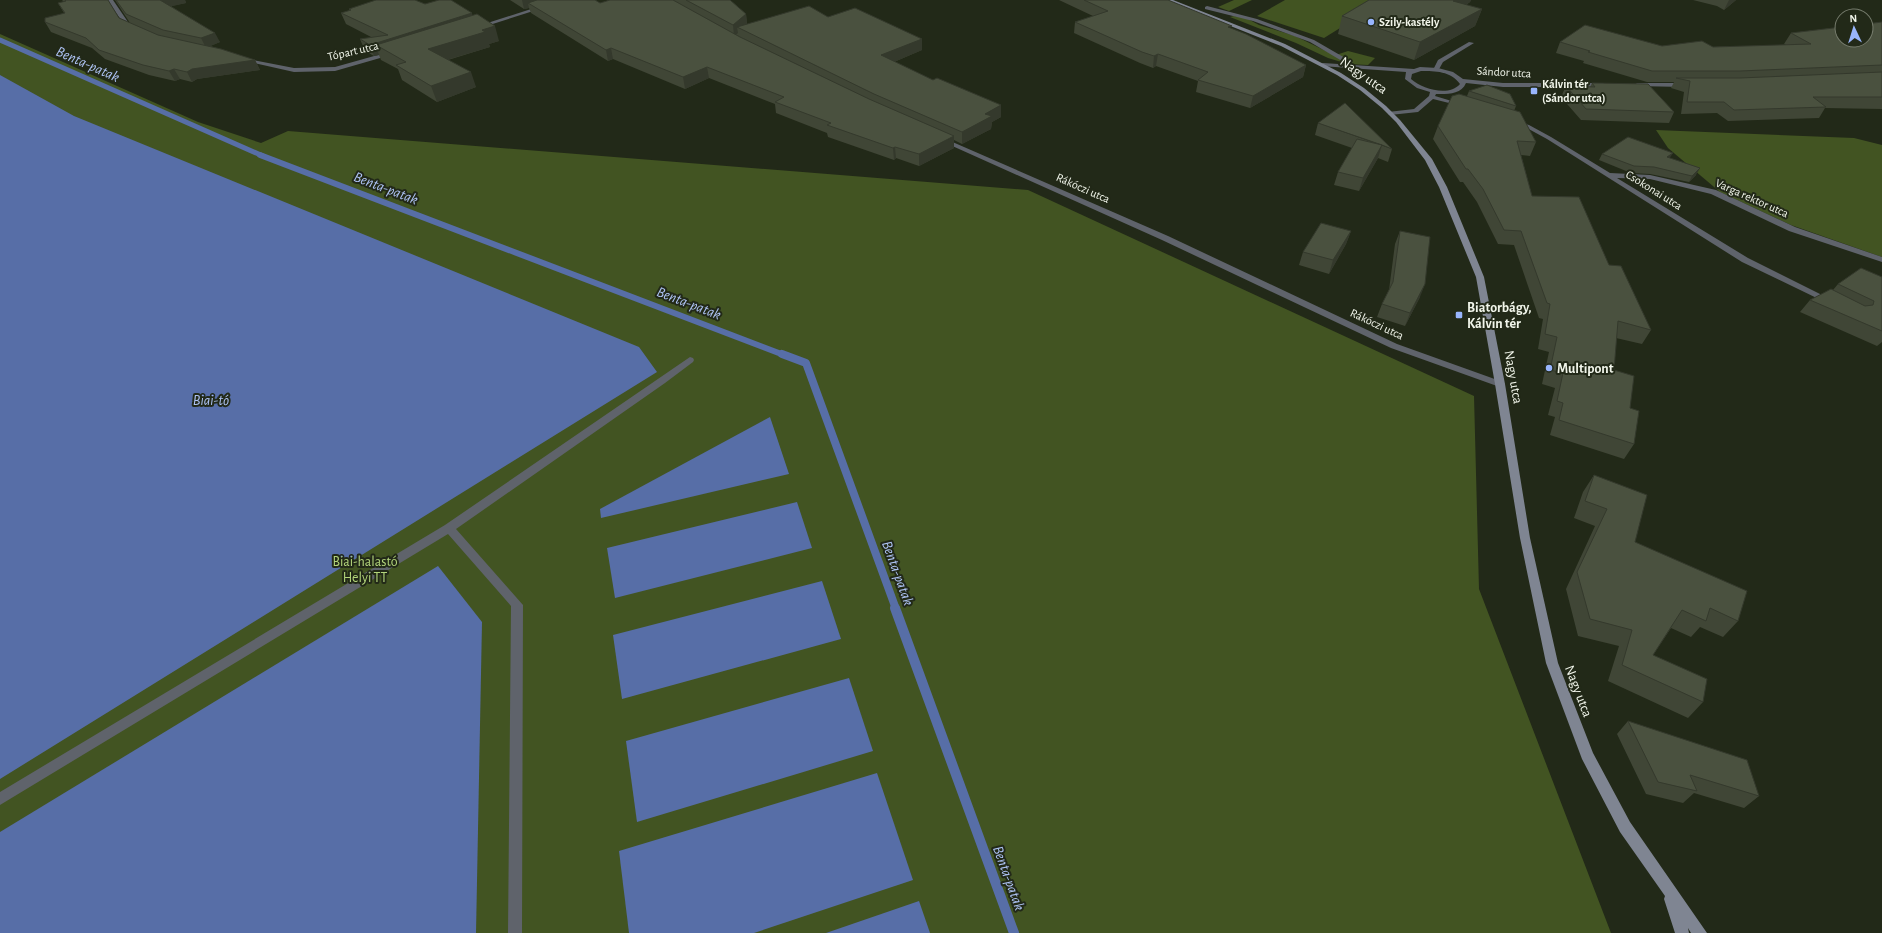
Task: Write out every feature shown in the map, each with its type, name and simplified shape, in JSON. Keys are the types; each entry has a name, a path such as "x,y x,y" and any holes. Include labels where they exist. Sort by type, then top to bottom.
{"main road":[{"name":"Nagy utca","path":"1168,0 1283,46 1323,65 1362,88 1390,113 1428,158 1443,187 1480,277 1500,384 1525,538 1552,663 1587,755 1625,827 1700,933"},
{"path":"1668,889 1682,933"}],"street":[{"path":"110,0 128,26 140,31"},
{"path":"474,28 565,0"},
{"path":"1207,8 1255,20 1312,41 1350,62 1351,66"},
{"path":"1436,70 1440,61 1471,43"},
{"name":"Tópart utca","path":"235,58 294,70 315,69 335,68 402,50"},
{"path":"1323,65 1414,71 1436,70 1452,74 1462,81 1461,88 1457,90 1432,94 1416,111 1390,113"},
{"path":"1414,71 1407,76 1410,83 1432,94 1474,109"},
{"name":"Sándor utca","path":"1462,81 1503,85 1607,86"},
{"path":"1631,86 1694,85"},
{"name":"Csokonai utca","path":"1512,121 1527,126 1549,138 1745,260 1838,305"},
{"name":"Rákóczi utca","path":"936,136 1165,238 1394,346 1500,384"},
{"name":"Varga rektor utca","path":"1608,175 1650,177 1713,192 1792,229 1882,260"},
{"path":"0,799 450,528 690,360"},
{"path":"450,528 517,605 516,933"}],"green space":[{"path":"1234,0 1252,0 1229,11 1218,7"},
{"path":"1285,0 1375,0 1382,2 1324,38 1257,16"},
{"path":"1234,16 1246,18 1259,25 1295,36 1332,54 1339,54 1348,51 1375,58 1368,65 1348,64 1328,58 1296,43 1230,17"},
{"name":"Biai-halastó Helyi TT","path":"0,34 198,122 261,143 288,131 1028,190 1474,396 1479,589 1611,933 0,933"},
{"path":"1656,130 1854,138 1882,145 1882,257 1791,225 1720,192 1668,148"}],"water":[{"name":"Biai-tó","path":"0,75 74,116 639,347 657,372 0,779"},
{"path":"770,417 789,474 601,518 600,509"},
{"path":"797,502 812,548 615,598 607,548"},
{"path":"438,566 482,622 476,933 0,933 0,832"},
{"path":"822,581 841,639 622,699 613,635"},
{"path":"849,678 873,751 637,822 626,741"},
{"path":"877,773 913,880 754,933 629,933 619,851"},
{"path":"919,901 930,933 826,933"}],"building":[{"path":"65,0 108,0 119,18 158,35 221,49 255,60 192,69 187,72 174,69 169,71 143,65 99,50 86,38 45,22 45,18 65,13 58,3 66,1"},
{"path":"116,0 160,0 215,33 201,38 163,30 126,14"},
{"path":"376,0 415,0 425,4 439,0 451,0 472,13 370,45 360,39 388,35 341,13"},
{"path":"537,0 595,0 600,3 610,0 673,0 740,37 869,99 954,136 919,154 895,147 893,148 827,125 831,123 775,102 784,97 707,67 683,77 611,48 606,50 528,3"},
{"path":"686,0 730,0 746,14 733,25"},
{"path":"1084,0 1168,0 1232,26 1228,27 1246,34 1306,65 1253,96 1198,80 1208,72 1158,54 1154,56 1142,52 1075,22 1108,11"},
{"path":"1369,0 1455,0 1453,1 1482,9 1420,42 1342,16"},
{"path":"809,6 828,17 855,8 922,39 881,55 933,80 937,78 1001,105 985,114 992,116 962,132 874,94 737,27"},
{"path":"477,14 495,26 482,30 485,32 428,49 471,72 431,86 396,65 406,62 376,45"},
{"path":"1882,22 1882,65 1740,71 1652,71 1560,42 1585,25 1662,46 1702,41 1713,47 1811,44 1791,33 1834,28 1834,48 1874,48 1874,23"},
{"path":"1882,72 1882,97 1813,97 1826,107 1734,110 1724,102 1687,102 1690,81 1676,78 1740,78"},
{"path":"1592,83 1648,84 1674,112 1586,109 1566,86 1595,87"},
{"path":"1487,85 1510,94 1516,106 1469,91"},
{"path":"1459,94 1520,112 1536,142 1517,141 1532,196 1579,197 1609,265 1621,266 1651,330 1618,321 1614,370 1634,376 1630,408 1639,411 1634,444 1559,420 1563,403 1557,401 1563,373 1550,370 1557,337 1545,334 1550,304 1547,303 1521,231 1504,230 1483,189 1468,169 1466,169 1438,126 1452,96"},
{"path":"1345,103 1392,149 1318,123"},
{"path":"1628,137 1673,153 1667,157 1700,168 1692,176 1654,167 1634,166 1602,154"},
{"path":"1357,139 1382,145 1363,178 1338,172"},
{"path":"1321,223 1351,231 1333,260 1303,252"},
{"path":"1400,231 1430,237 1425,284 1410,313 1382,304 1393,282"},
{"path":"1861,268 1882,277 1882,331 1810,300 1831,289 1865,306 1873,305 1874,301 1838,284"},
{"path":"1594,475 1647,495 1635,542 1747,591 1738,621 1710,608 1706,621 1682,610 1653,655 1707,679 1703,702 1622,665 1632,630 1590,619 1577,572 1607,509 1585,501"},
{"path":"1628,721 1747,760 1759,796 1690,775 1697,791 1658,782"}],"waterway":[{"name":"Benta-patak","path":"0,40 263,156"},
{"name":"Benta-patak","path":"260,155 784,355"},
{"name":"Benta-patak","path":"782,354 806,363 896,609"},
{"name":"Benta-patak","path":"895,608 1014,933"}],"place":[{"name":"Szily-kastély","path":"1371,22"},
{"name":"Kálvin tér (Sándor utca)","path":"1534,91"},
{"name":"Biatorbágy, Kálvin tér","path":"1459,315"},
{"name":"Multipont","path":"1549,368"}]}
